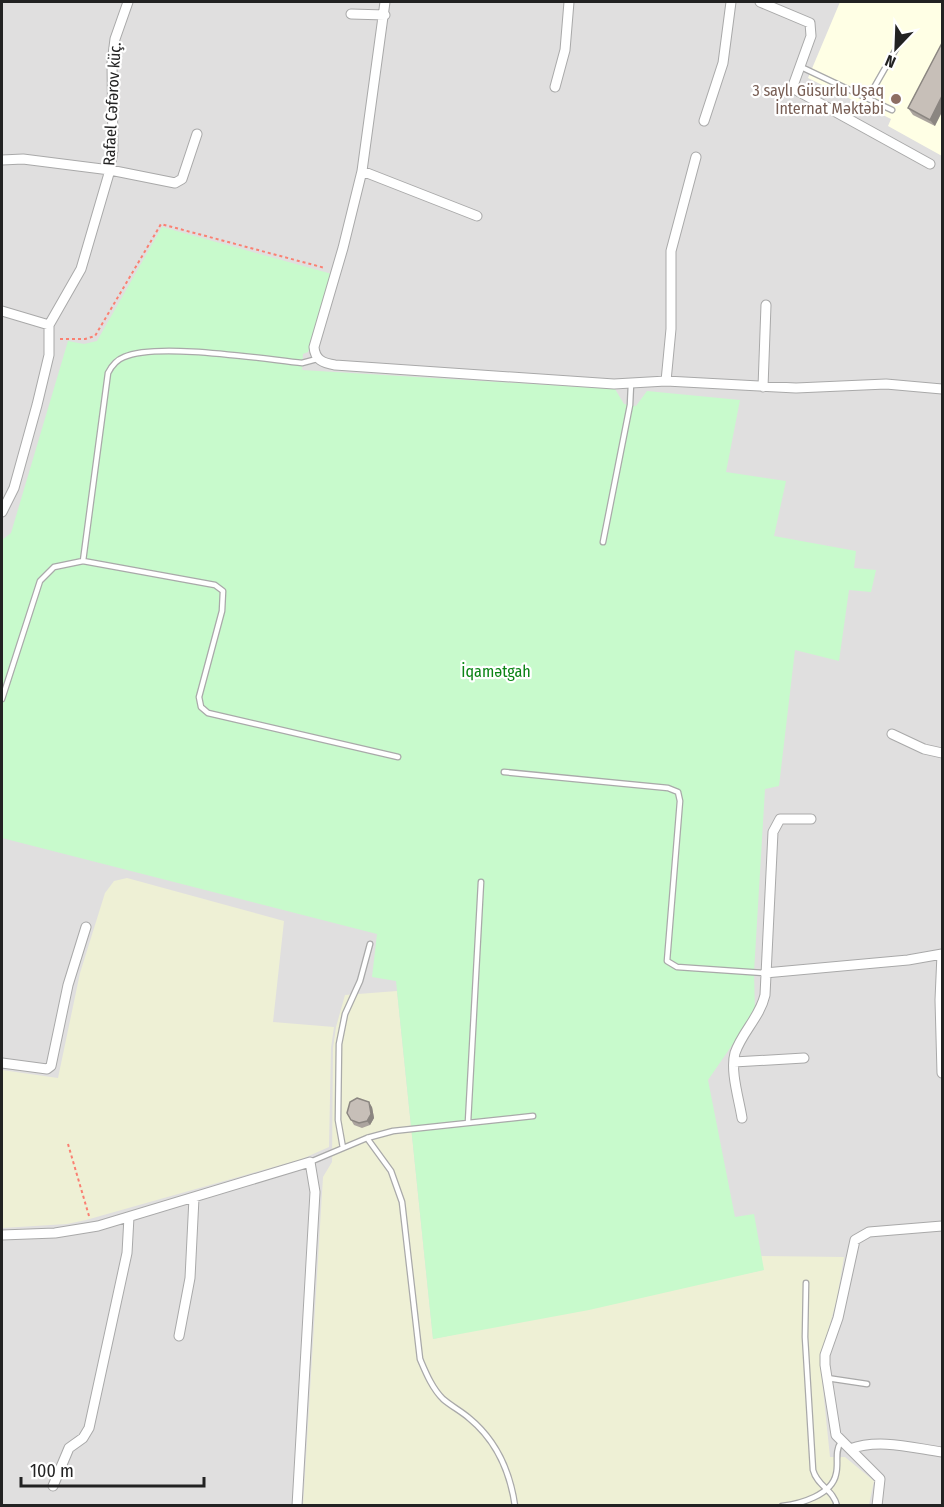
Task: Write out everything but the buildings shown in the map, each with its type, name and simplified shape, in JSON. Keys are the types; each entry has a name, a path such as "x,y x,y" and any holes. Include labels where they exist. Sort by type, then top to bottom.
{"street":[{"name":"Rafael Cəfərov küç.","path":"2,512 10,499 17,478 48,364 50,326 81,269 110,170 113,150 111,63 115,39 128,2"},
{"path":"385,2 362,171 337,271 314,347 318,358 335,365 631,384 666,381 763,387 877,384 942,389"},
{"path":"555,87 565,50 568,2"},
{"path":"704,121 723,63 731,2"},
{"path":"760,2 810,23 811,36 799,66 794,83 795,89 930,165"},
{"path":"351,14 385,15"},
{"path":"2,160 23,159 110,170 179,182 197,134"},
{"path":"666,381 671,329 671,251 696,157"},
{"path":"362,171 477,216"},
{"path":"763,387 766,305"},
{"path":"2,311 50,326"},
{"path":"892,734 924,749 942,753"},
{"path":"742,1118 734,1062 737,1049 763,1002 772,832 780,819 811,819"},
{"path":"2,1063 47,1069 51,1066 68,985 86,927"},
{"path":"765,973 908,960 942,954 940,1000 942,1073"},
{"path":"734,1062 804,1058"},
{"path":"2,1234 55,1233 92,1227 310,1162 315,1192 297,1506"},
{"path":"179,1335 190,1278 194,1198"},
{"path":"53,1486 69,1448 83,1438 89,1428 127,1253 129,1217"},
{"path":"877,1506 880,1479 840,1442 832,1424 825,1355 843,1297 855,1240 869,1232 942,1226"},
{"path":"850,1449 862,1444 877,1443 942,1452"}],"lane":[{"path":"868,98 900,42"},
{"path":"799,66 892,111"},
{"path":"83,561 108,373 113,363 125,356 137,354 186,352 302,363 318,358"},
{"path":"603,543 630,405 631,384"},
{"path":"2,699 40,581 54,567 83,561 215,585 223,591 222,611 200,697 201,707 208,713 398,757"},
{"path":"504,772 668,788 678,792 680,801 667,961 677,967 765,973"},
{"path":"468,1122 481,882"},
{"path":"343,1148 338,1120 339,1044 345,1014 360,981 370,944"},
{"path":"310,1162 367,1138 410,1128 533,1116"},
{"path":"367,1138 391,1171 402,1202 420,1359 431,1383 443,1399 469,1418 497,1449 508,1472 515,1506"},
{"path":"806,1283 805,1336 813,1470 815,1479 834,1495 837,1506"},
{"path":"827,1378 867,1384"},
{"path":"782,1506 807,1502 825,1488 837,1473 837,1449 840,1442"}],"path":[{"path":"50,342 95,336 161,224 337,271"},
{"path":"68,1144 92,1227"}],"shaded area":[{"path":"2,2 942,2 942,1505 2,1505"},
{"name":"3 saylı Güsurlu Uşaq İnternat Məktəbi","path":"840,2 942,2 942,156 888,126 891,119 808,78"},
{"path":"127,878 284,921 273,1022 334,1027 331,1048 329,1147 302,1159 86,1220 67,1224 2,1228 2,1070 58,1078 80,973 105,893 114,881"},
{"path":"397,991 433,1339 763,1270 761,1256 844,1257 837,1299 820,1360 830,1457 845,1457 874,1481 869,1505 303,1506 323,1177 332,1162 333,1048 336,1027 345,995"}],"green space":[{"name":"İqamətgah","path":"162,227 332,274 308,352 303,354 302,370 615,389 624,404 636,406 647,391 740,400 726,472 786,481 774,536 856,551 854,568 876,570 871,592 849,590 839,661 795,650 779,786 765,789 754,972 755,1012 708,1080 735,1217 754,1214 764,1270 589,1310 433,1339 396,981 372,977 377,934 2,838 2,540 11,533 68,341 84,344 97,341"}],"place":[{"name":"3 saylı Güsurlu Uşaq İnternat Məktəbi","path":"896,99"}]}
